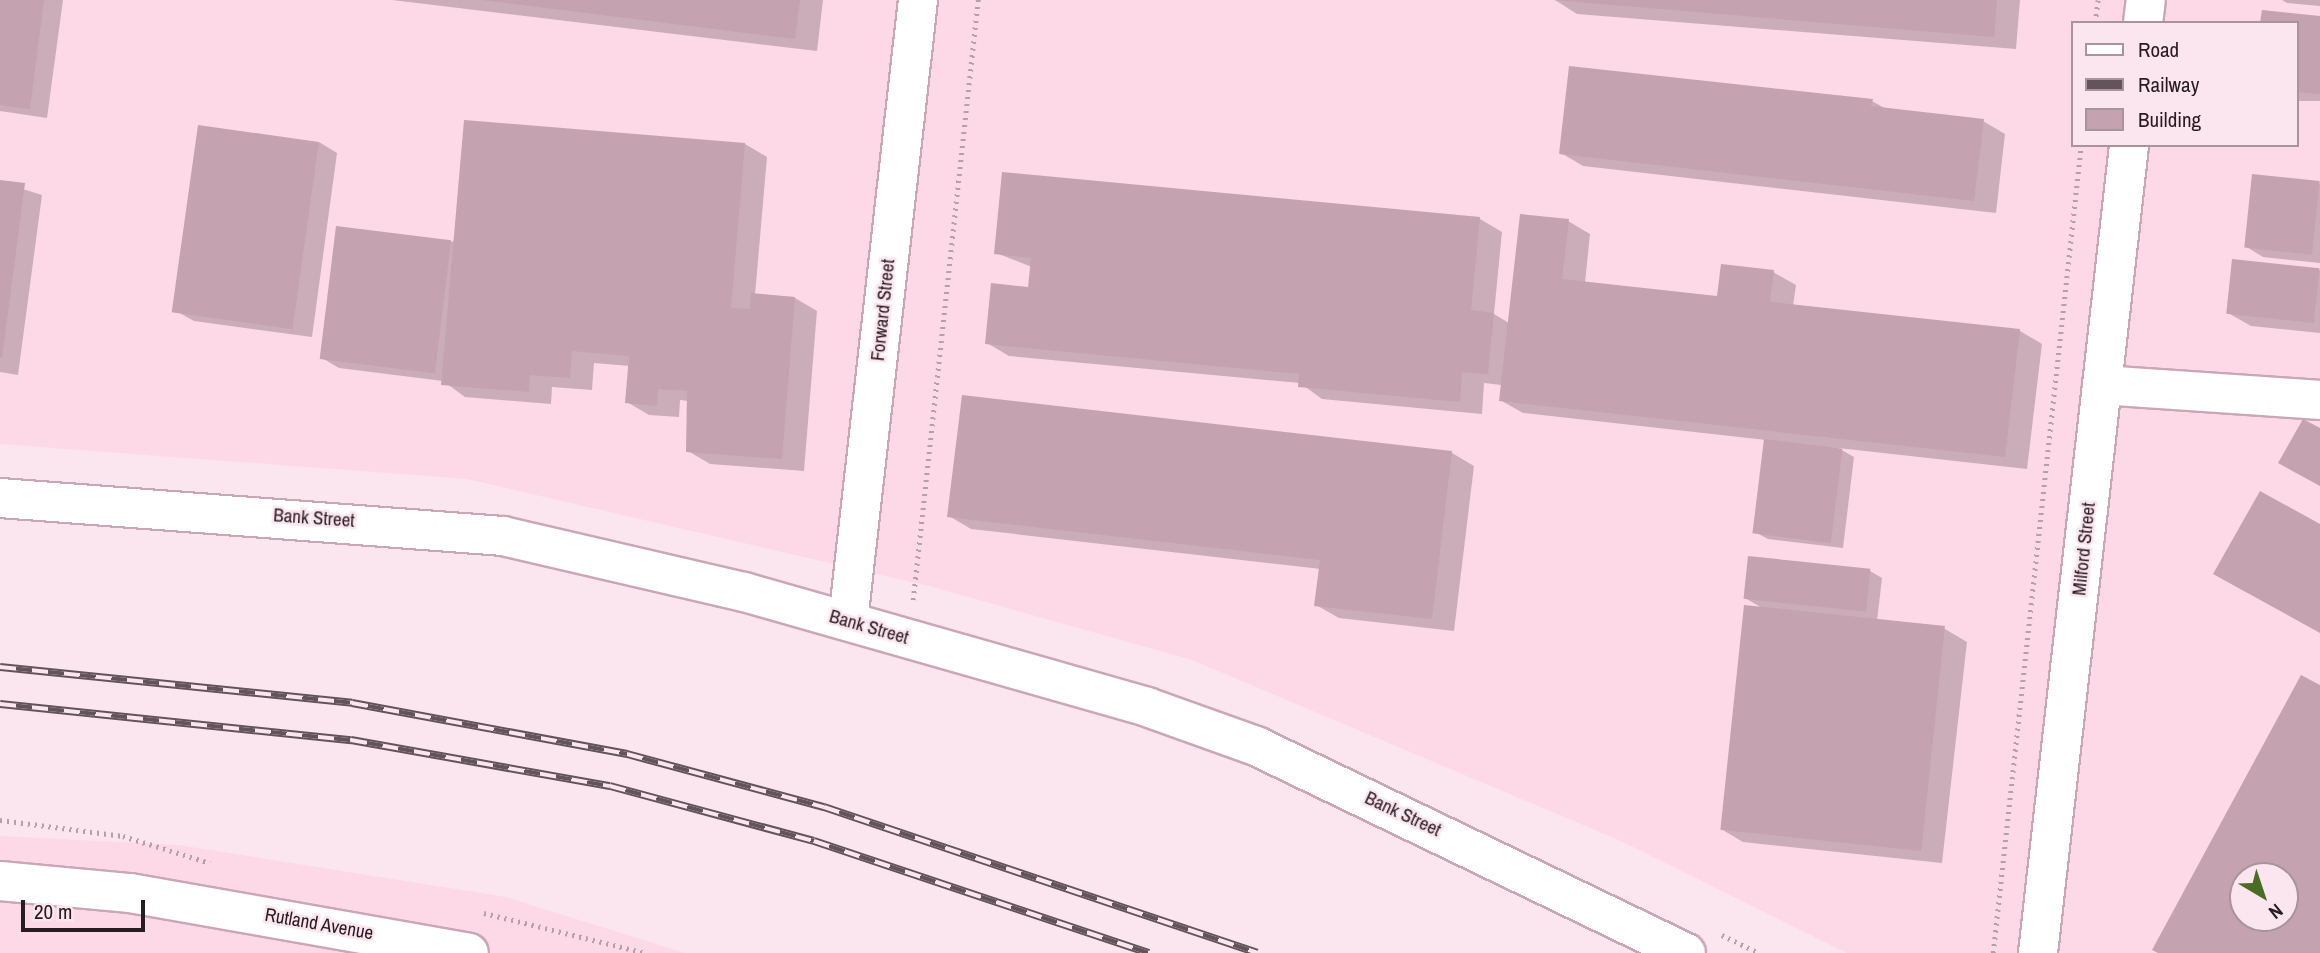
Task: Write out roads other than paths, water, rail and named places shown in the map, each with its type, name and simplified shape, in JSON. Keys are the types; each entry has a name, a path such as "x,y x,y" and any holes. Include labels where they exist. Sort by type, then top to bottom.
{"street":[{"name":"Forward Street","path":"848,621 918,0"},
{"path":"2143,21 2146,0"},
{"name":"Milford Street","path":"2038,953 2129,147"},
{"path":"2102,385 2320,400"},
{"name":"Bank Street","path":"0,498 503,536 848,621 1147,707 1256,746 1698,941"},
{"name":"Rutland Avenue","path":"0,881 130,893 469,953"}],"railway":[{"path":"0,667 352,703 627,754 824,807 1257,953"},
{"path":"0,704 351,740 610,786 814,841 1149,953"}]}
